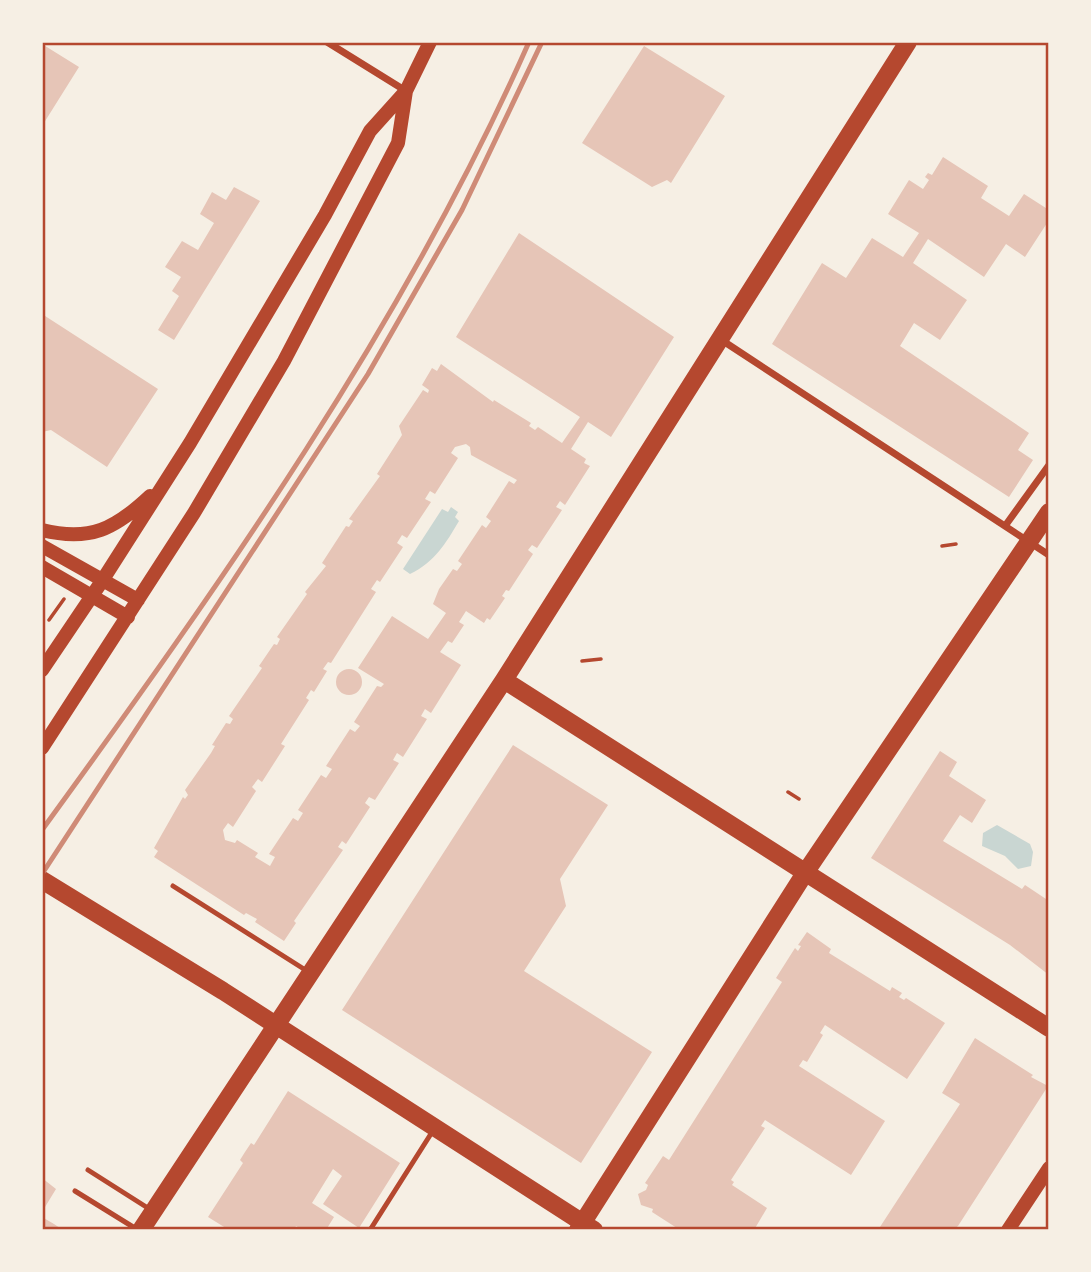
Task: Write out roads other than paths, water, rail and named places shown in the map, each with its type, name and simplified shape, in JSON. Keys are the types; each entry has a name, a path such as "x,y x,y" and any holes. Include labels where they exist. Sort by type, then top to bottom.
{"main road":[{"path":"42,670 103,581 248,349 370,131 406,90 430,42"},
{"path":"140,1230 504,680 908,42"},
{"path":"42,748 128,617 284,361 398,142 406,90"},
{"path":"42,530 77,536 99,531 125,519 166,481"},
{"path":"42,880 223,991 585,1228 805,873 1049,512"},
{"path":"42,546 138,600"},
{"path":"42,567 91,598 128,617"},
{"path":"504,680 1049,1028"},
{"path":"1008,1230 1049,1168"}],"street":[{"path":"327,42 406,90"},
{"path":"719,339 1049,555"},
{"path":"1005,526 1049,465"}],"lane":[{"path":"173,886 309,973"},
{"path":"370,1230 434,1129"},
{"path":"88,1170 153,1212"},
{"path":"75,1191 140,1230"}],"railway":[{"path":"42,830 243,546 368,350 426,250 480,147 529,42"},
{"path":"42,874 368,374 462,210 542,42"}]}
